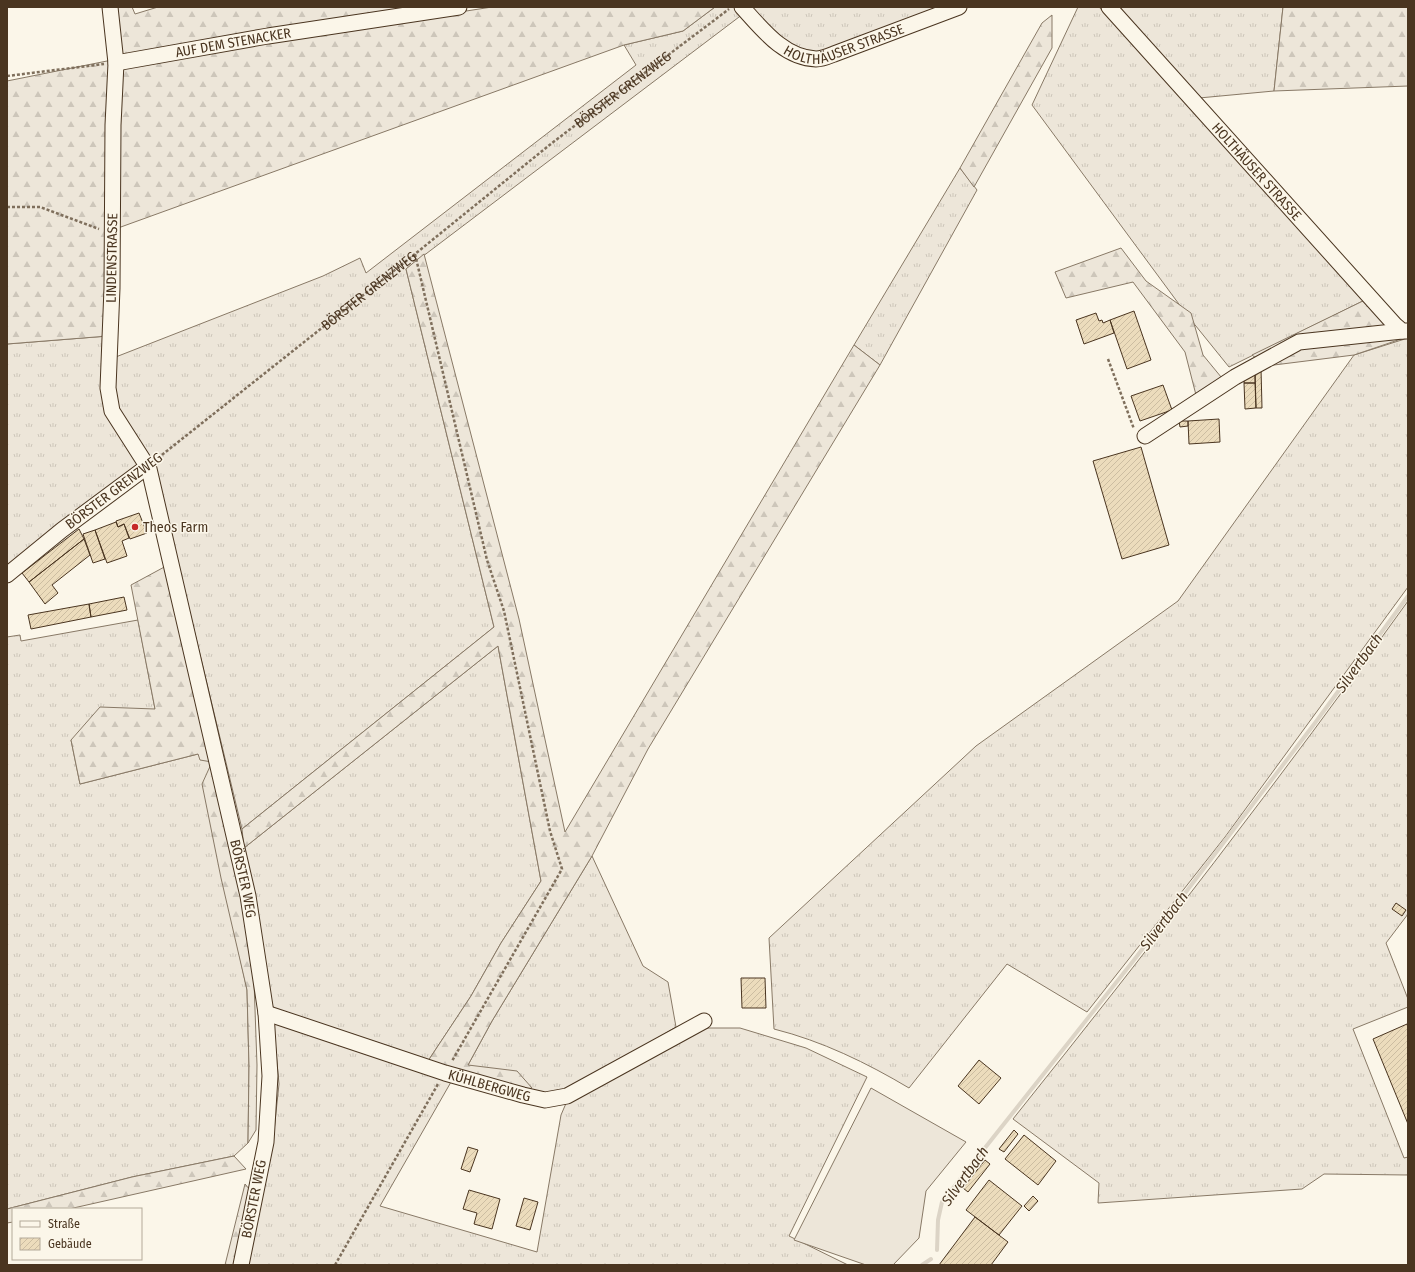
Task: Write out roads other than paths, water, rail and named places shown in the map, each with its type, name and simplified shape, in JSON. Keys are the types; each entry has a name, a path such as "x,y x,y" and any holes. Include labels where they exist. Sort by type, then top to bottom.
{"street":[{"name":"LINDENSTRASSE","path":"110,7 116,63 113,125 108,388 112,411 148,466 156,497"},
{"name":"AUF DEM STENACKER","path":"116,63 268,36 459,7"},
{"name":"HOLTHÄUSER STRASSE","path":"742,7 778,43 803,56 817,59 842,52 959,7"},
{"name":"HOLTHÄUSER STRASSE","path":"1109,7 1405,331"},
{"path":"1146,436 1235,377 1298,342 1405,331"},
{"name":"BÖRSTER GRENZWEG","path":"7,575 62,530 148,466"},
{"name":"BÖRSTER WEG","path":"156,497 248,896 266,1013 270,1076 266,1142 241,1265"},
{"name":"KÜHLBERGWEG","path":"266,1013 445,1073 545,1100 567,1096 704,1021"}],"waterway":[{"name":"Silvertbach","path":"937,1250 938,1220 942,1202 1134,960 1315,723 1408,596"},
{"name":"Silvertbach","path":"922,1265 931,1259"}],"place":[{"name":"Theos Farm","path":"135,527"}]}
